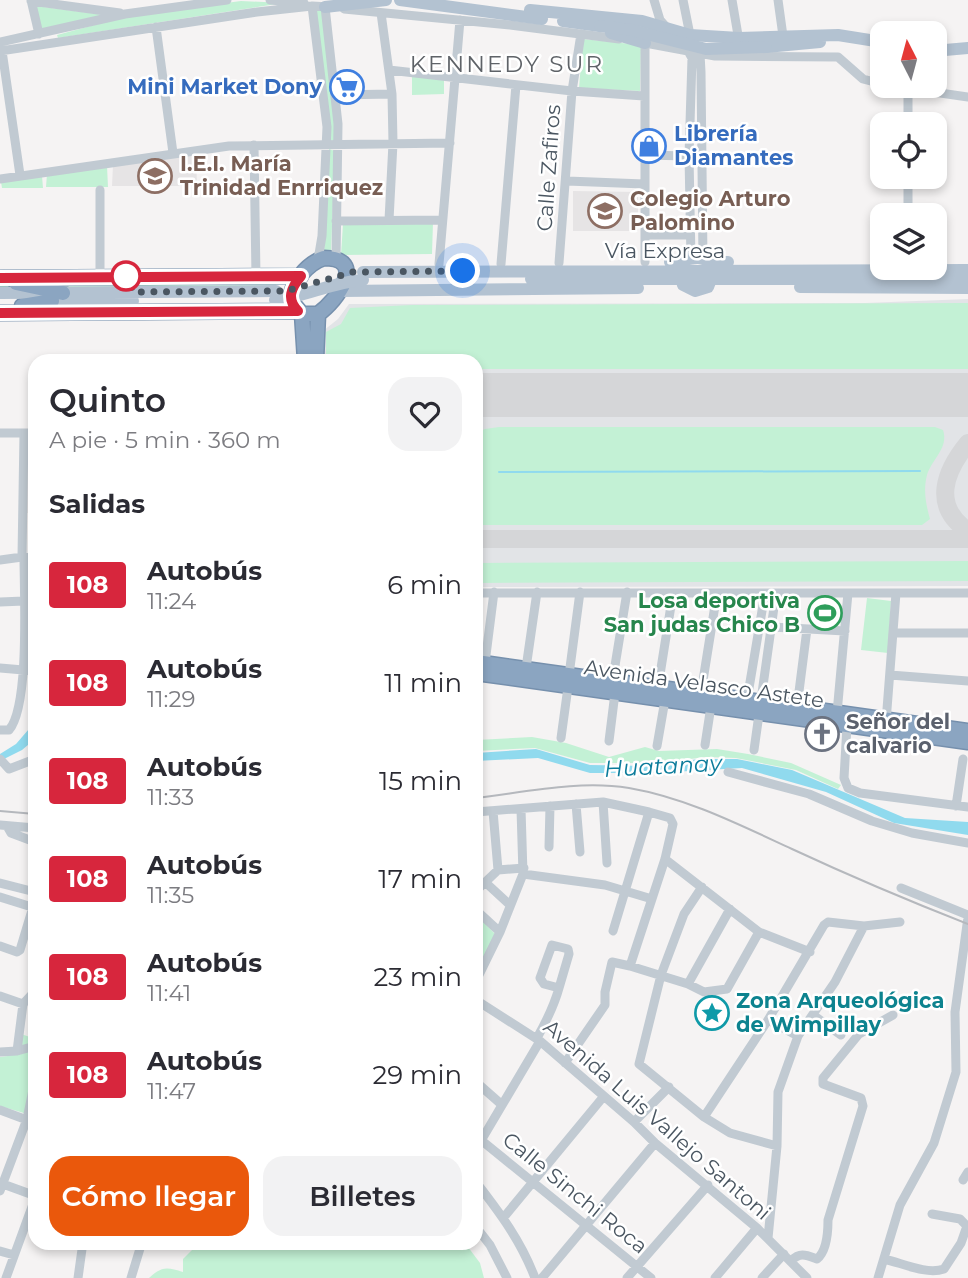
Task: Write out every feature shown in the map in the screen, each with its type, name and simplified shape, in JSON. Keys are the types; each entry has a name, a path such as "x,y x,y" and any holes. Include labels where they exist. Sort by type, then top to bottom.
{"highway":[{"path":"304,354 300,312 294,307 290,296 292,287 318,260 339,263 346,280 341,291 318,314 316,354"},
{"path":"0,279 301,276"},
{"path":"0,279 57,297"},
{"path":"0,312 57,297"},
{"path":"0,312 318,314"},
{"name":"Avenida Velasco Astete","path":"483,666 526,668 569,680"},
{"name":"Avenida Velasco Astete","path":"483,667 613,689 701,694 847,726 885,725 968,731"},
{"name":"Avenida Velasco Astete","path":"661,693 711,706 797,707 837,713 968,742"}],"main road":[{"path":"400,0 636,26 713,45 765,45 853,35 870,39"},
{"path":"451,0 524,13 653,24 690,35 831,38 870,45"},
{"path":"318,6 381,4"},
{"path":"524,13 551,24 618,34 645,43"},
{"path":"947,43 968,41"},
{"path":"947,50 968,48"},
{"name":"Vía Expresa","path":"339,263 645,262 697,272 885,288 968,288"},
{"name":"Vía Expresa","path":"947,262 968,266"},
{"name":"Vía Expresa","path":"341,291 870,263"},
{"name":"Vía Expresa","path":"864,274 968,266"},
{"path":"870,270 864,274 885,288"},
{"name":"Vía Expresa","path":"57,297 297,297 363,276 697,272 864,274 968,280"},
{"path":"953,288 968,280"},
{"path":"0,293 57,297"},
{"path":"0,301 57,297"}],"street":[{"path":"1,48 39,34 125,14 225,0"},
{"path":"270,0 318,6"},
{"path":"683,0 690,35"},
{"path":"732,0 740,56"},
{"path":"778,0 783,36"},
{"path":"39,34 31,1 125,14"},
{"path":"653,2 653,24"},
{"path":"653,2 649,17 653,24 688,43 694,54 702,145 697,272"},
{"path":"389,220 393,143 392,94 381,4 460,20 645,43 694,54 829,56 843,60 863,79 870,81"},
{"path":"1,48 318,6"},
{"path":"318,6 336,95 333,144 318,260"},
{"path":"318,6 333,144 339,263"},
{"path":"439,264 460,20"},
{"path":"156,27 173,153"},
{"name":"Calle Zafiros","path":"559,263 572,92 581,34"},
{"path":"645,43 645,262"},
{"path":"1,48 20,175"},
{"path":"694,54 689,156 691,235 697,272"},
{"path":"389,70 572,92 644,96"},
{"path":"501,264 516,85"},
{"path":"336,95 392,94"},
{"path":"947,94 968,97"},
{"path":"0,179 173,153 254,145 450,143"},
{"path":"254,145 256,278"},
{"path":"689,145 702,145"},
{"path":"643,155 689,156"},
{"path":"567,181 644,184"},
{"path":"100,190 100,276"},
{"path":"336,221 442,220"},
{"path":"645,235 691,235"},
{"path":"0,433 28,433"},
{"path":"0,730 9,730 15,723 24,671 24,433"},
{"path":"0,560 28,557"},
{"path":"526,668 537,592"},
{"path":"561,738 580,592"},
{"path":"609,741 626,592"},
{"path":"483,593 968,593"},
{"path":"483,647 494,593"},
{"path":"657,746 673,593"},
{"path":"701,694 717,593"},
{"path":"754,750 765,593"},
{"path":"756,705 776,593"},
{"path":"837,713 848,593"},
{"path":"885,725 896,593"},
{"path":"0,602 24,601"},
{"path":"772,626 845,631"},
{"path":"797,707 807,629"},
{"path":"893,633 968,633"},
{"path":"0,668 28,671"},
{"path":"890,675 968,681"},
{"path":"705,744 711,706"},
{"path":"847,726 844,778 848,788 860,793 968,807"},
{"path":"956,806 963,759"},
{"path":"2,762 13,769 28,763"},
{"path":"728,772 809,794 872,821 912,833 968,843"},
{"path":"603,802 607,863"},
{"path":"483,812 603,802 670,818 673,822 665,859 630,965"},
{"path":"576,804 580,852"},
{"path":"548,847 550,806"},
{"path":"483,967 500,932 523,871 521,809"},
{"path":"494,811 498,870"},
{"path":"613,931 649,812"},
{"path":"4,825 28,827"},
{"path":"4,825 11,833 28,839"},
{"path":"665,859 759,932 810,952"},
{"path":"510,905 485,882 498,870 523,871 605,885 652,898"},
{"path":"0,883 28,890"},
{"path":"702,887 684,914 661,975 638,1062 704,1117 730,1133 777,1146"},
{"path":"878,1278 900,1205 934,1143 956,1072 955,1012 967,921 901,888"},
{"path":"0,897 28,906"},
{"path":"688,984 730,909"},
{"path":"483,916 500,932"},
{"path":"704,1117 828,922 864,926 900,922"},
{"path":"0,946 18,952 28,924"},
{"path":"768,1238 777,1146 778,1092 798,1036 835,982 864,926"},
{"path":"565,1063 605,1005 612,962 661,975 704,992 727,989 759,932"},
{"path":"483,1132 539,1040 552,1010 559,988 569,951 552,945 540,978 544,984 559,988"},
{"path":"0,996 23,1004"},
{"path":"17,1051 23,1004 28,999"},
{"name":"Avenida Luis Vallejo Santoni","path":"483,1004 539,1040 655,1143 757,1228 807,1278"},
{"path":"813,1015 841,1035"},
{"path":"762,1278 788,1257 802,1254 817,1259 822,1255 828,1235 828,1220 863,1106 861,1098 823,1084 823,1078 859,1034 893,1015"},
{"path":"768,1020 798,1036"},
{"path":"0,1052 28,1048"},
{"path":"634,1122 669,1087"},
{"path":"483,1088 501,1104"},
{"path":"504,1217 604,1096"},
{"path":"0,1110 28,1120"},
{"path":"28,1128 1,1186 28,1189"},
{"name":"Calle Sinchi Roca","path":"483,1141 651,1278"},
{"path":"542,1278 655,1143"},
{"path":"627,1278 708,1185"},
{"path":"483,1191 504,1217 525,1252 534,1278"},
{"path":"884,1259 937,1271 944,1269 961,1243 967,1226 960,1219 932,1214"},
{"path":"6,1278 11,1273 14,1255 28,1217"},
{"path":"715,1278 757,1228"},
{"path":"483,1236 508,1278"},
{"path":"78,1278 82,1250"},
{"path":"131,1278 140,1250"},
{"path":"0,1251 14,1255"}],"shaded area":[{"name":"I.E.I. María Trinidad Enrriquez","path":"196,154 197,186 112,186 113,165"},
{"name":"Colegio Arturo Palomino","path":"573,191 638,192 638,231 573,231"},
{"path":"968,299 968,586 483,587 483,354 323,354 323,331 338,319 349,304 865,303"},
{"path":"24,441 28,441 28,513 24,513"}],"green space":[{"path":"241,1 283,3 58,38 57,35 128,16"},
{"path":"36,6 105,15 41,29"},
{"path":"315,7 323,11 336,140 330,141"},
{"path":"583,39 641,45 640,91 579,88"},
{"path":"412,75 444,77 444,94 412,95"},
{"path":"329,149 335,151 331,252 324,252"},
{"path":"107,166 108,187 46,187 47,174"},
{"path":"42,176 43,188 2,188 1,182"},
{"path":"433,222 432,254 341,255 343,224"},
{"path":"276,281 276,287 0,288 0,282"},
{"path":"968,303 968,369 483,369 483,354 326,354 326,332 341,324 350,308 412,305"},
{"path":"935,427 943,430 944,442 927,475 925,486 930,519 922,525 483,525 485,429"},
{"path":"968,561 968,581 483,583 483,563"},
{"path":"867,598 891,601 888,653 861,650"},
{"name":"Losa deportiva San judas Chico B","path":"810,603 840,604 841,623 809,621"},
{"path":"532,737 566,743 609,757 645,747 659,751 717,749 791,763 841,785 838,789 796,770 736,758 707,757 655,763 590,763 535,748 483,751 483,740"},
{"path":"483,921 496,935 483,964"},
{"path":"21,1034 28,1036 28,1114 0,1106 0,1057 8,1056 20,1046"},
{"path":"192,1250 470,1250 480,1263 484,1278 149,1278 165,1269 183,1272 183,1259"}],"water":[{"path":"28,730 28,745 0,761 0,754 16,744"},
{"name":"Huatanay","path":"536,749 590,765 649,766 699,759 737,759 792,770 905,818 968,822 968,835 894,823 826,792 742,768 655,773 590,773 538,758 483,761 483,753"}],"waterway":[{"path":"499,472 920,471"}],"taxiway":[{"path":"940,395 960,400 968,407"},
{"path":"968,443 953,465 945,488 949,511 968,531"},
{"path":"483,539 968,539"}],"runway":[{"path":"483,395 968,395"}],"railway":[{"path":"483,797 591,785 629,788 672,798 713,813 858,879 968,924"},
{"path":"0,811 28,813"}],"bus line":[{"name":"108","path":"0,278 301,276 292,287 290,296 298,311 0,313"}],"place":[{"name":"Mini Market Dony","path":"347,87"},
{"name":"Librería Diamantes","path":"649,146"},
{"name":"I.E.I. María Trinidad Enrriquez","path":"155,176"},
{"name":"Colegio Arturo Palomino","path":"605,211"},
{"name":"Losa deportiva San judas Chico B","path":"825,613"},
{"name":"Señor del calvario","path":"822,734"},
{"name":"Zona Arqueológica de Wimpillay","path":"712,1013"}],"district":[{"name":"KENNEDY SUR","path":"507,64"}],"route":[{"path":"126,276 134,292 252,292 286,291 334,275 353,272 463,271"}]}
